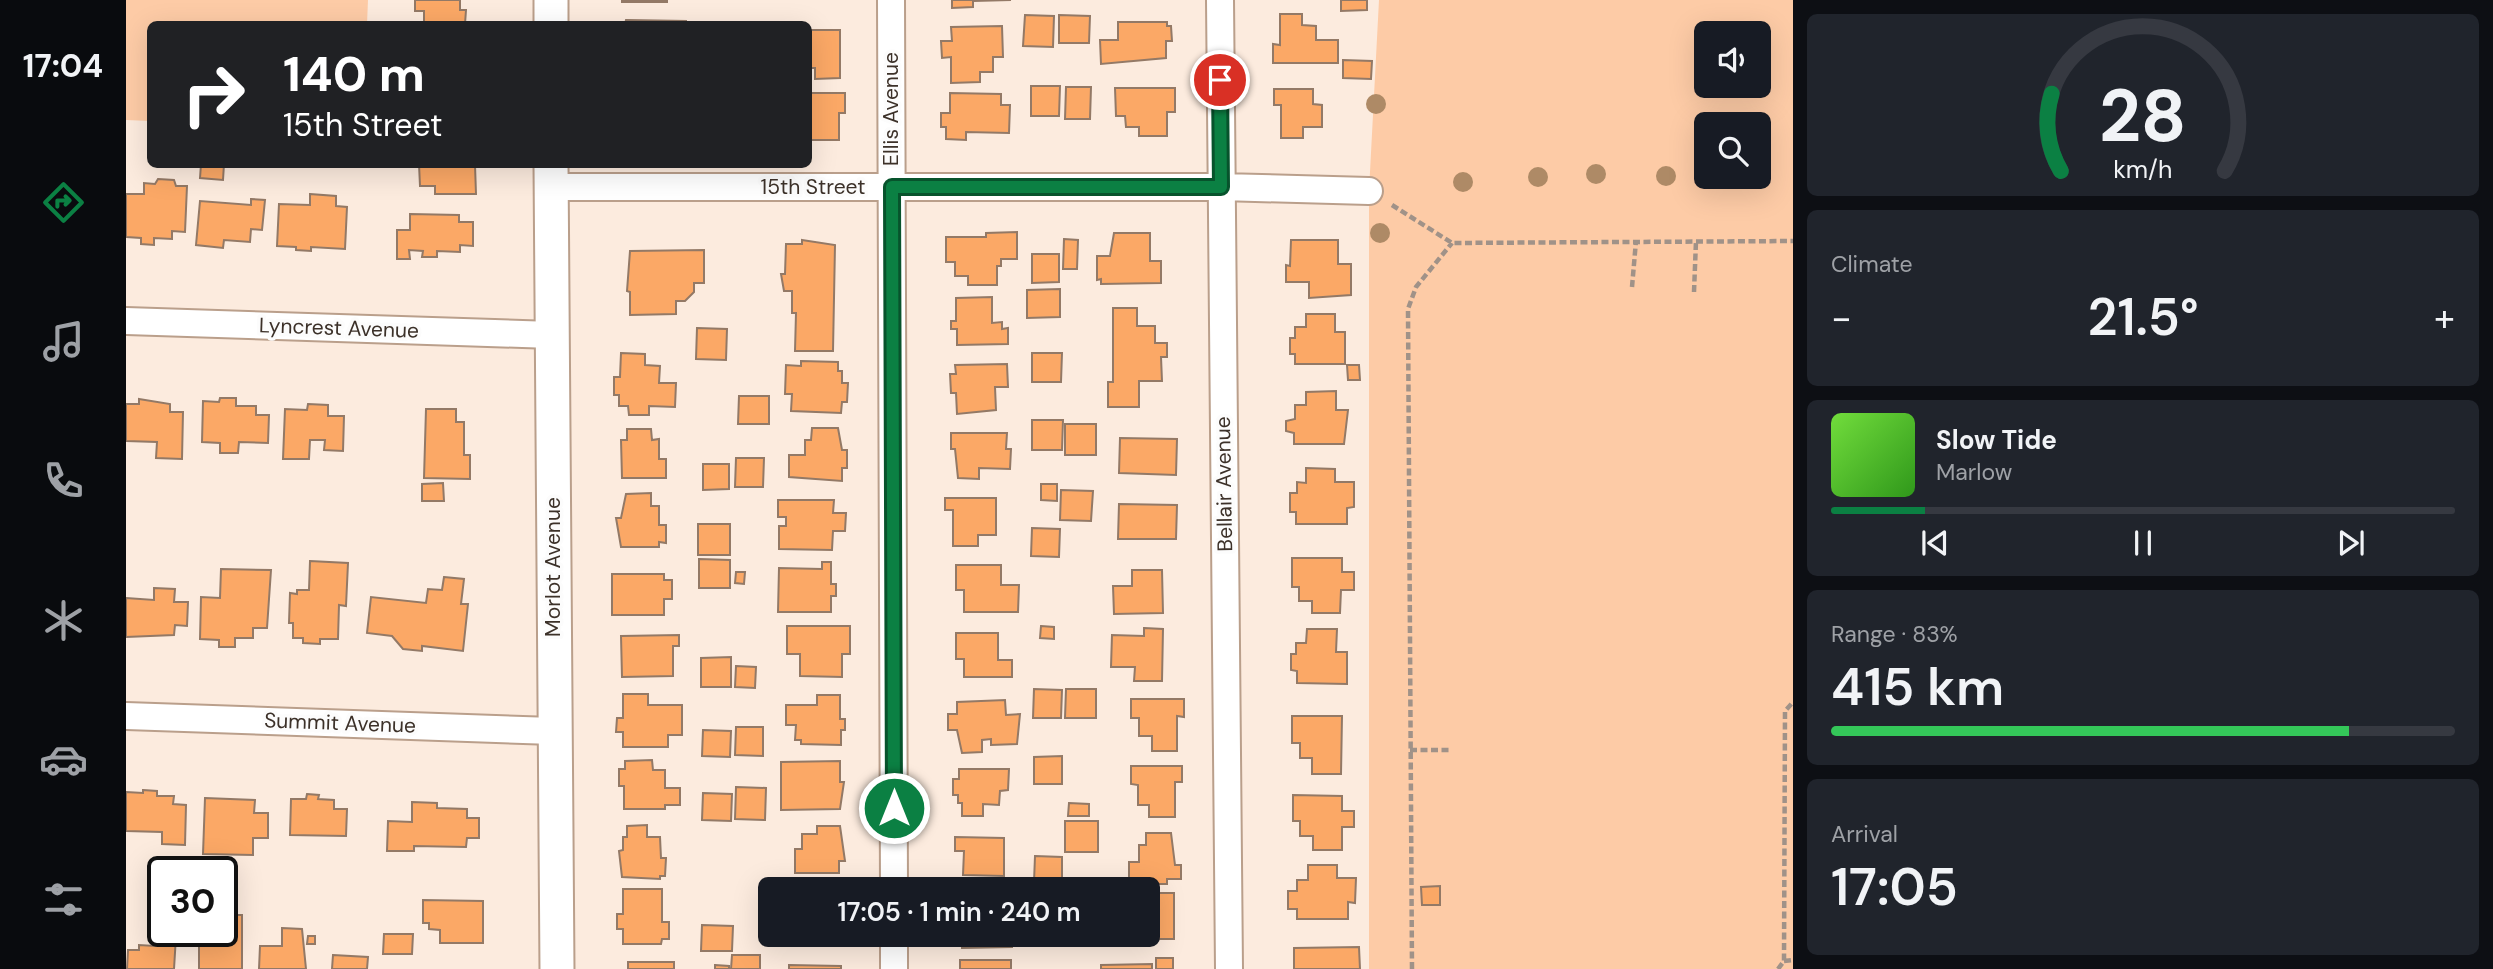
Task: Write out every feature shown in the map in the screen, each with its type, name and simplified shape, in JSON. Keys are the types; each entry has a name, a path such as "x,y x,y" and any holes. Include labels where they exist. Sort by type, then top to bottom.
{"street":[{"path":"551,0 551,21"},
{"name":"Ellis Avenue","path":"891,0 894,877"},
{"name":"Bellair Avenue","path":"1220,0 1228,969"},
{"name":"15th Street","path":"551,176 892,187 1221,187 1369,191"},
{"name":"Morlot Avenue","path":"551,176 553,731 558,969"},
{"name":"Lyncrest Avenue","path":"126,321 552,335"},
{"name":"Summit Avenue","path":"126,716 553,731"},
{"path":"894,947 894,969"}],"path":[{"path":"1369,191 1452,243 1793,240"},
{"path":"1632,287 1636,241"},
{"path":"1694,292 1696,241"},
{"path":"1412,969 1408,309 1416,287 1452,243"},
{"path":"1778,969 1784,961 1785,711 1793,702"},
{"path":"1410,750 1449,750"},
{"path":"1784,961 1793,960"}],"shaded area":[{"path":"126,0 368,0 367,21 147,21 147,121 126,120"},
{"path":"1379,0 1793,0 1793,969 1369,969 1369,191"}],"building":[{"path":"415,0 460,0 460,10 466,10 465,21 424,21 424,11 415,11"},
{"path":"667,0 667,2 622,2"},
{"path":"952,0 1011,0 973,1 973,7 952,8"},
{"path":"1341,0 1367,0 1367,10 1341,11"},
{"path":"1280,14 1302,14 1302,25 1316,26 1316,40 1338,40 1338,63 1273,63 1273,44 1280,45"},
{"path":"1025,15 1054,16 1053,47 1023,46"},
{"path":"1059,15 1090,16 1089,43 1059,43"},
{"path":"1118,22 1167,22 1167,26 1171,26 1172,41 1166,41 1166,58 1101,64 1100,40 1118,40"},
{"path":"1002,26 1003,57 993,57 993,72 980,72 980,82 951,83 951,57 942,58 941,41 952,41 951,27"},
{"path":"812,30 840,30 840,78 815,79 815,68 812,68"},
{"path":"1343,60 1372,61 1371,79 1343,78"},
{"path":"1031,86 1060,86 1059,116 1031,116"},
{"path":"1066,87 1091,87 1090,119 1065,119"},
{"path":"1115,88 1175,88 1175,112 1167,112 1167,136 1139,136 1139,127 1126,127 1125,116 1116,116"},
{"path":"1274,89 1313,89 1313,104 1322,105 1322,127 1303,127 1303,138 1281,138 1281,105 1274,105"},
{"path":"812,93 845,93 845,113 839,113 839,140 812,140"},
{"path":"950,93 1001,94 1001,105 1010,105 1009,133 966,132 966,140 946,139 946,127 941,127 941,113 950,113"},
{"path":"201,168 224,168 223,180 200,178"},
{"path":"419,168 475,168 476,194 435,194 435,186 420,186"},
{"path":"158,179 174,180 176,186 187,186 185,232 172,231 172,239 154,238 154,245 141,244 141,238 126,237 126,194 144,194 144,183 155,184"},
{"path":"310,194 336,196 336,206 347,207 345,249 311,247 311,251 277,246 279,204 310,205"},
{"path":"251,199 265,200 262,230 251,229 250,242 224,240 223,248 196,245 200,201 251,205"},
{"path":"410,214 459,215 459,222 473,222 473,246 460,245 460,252 437,251 437,257 422,257 423,251 409,250 410,259 397,259 397,230 410,230"},
{"path":"1017,232 1017,259 1001,259 1001,266 997,266 997,285 968,285 968,276 955,276 955,262 946,262 946,237 986,237 986,233"},
{"path":"1114,233 1150,233 1150,261 1161,261 1161,283 1101,284 1101,279 1097,280 1097,256 1110,256"},
{"path":"1064,239 1078,240 1077,269 1063,269"},
{"path":"802,240 835,245 833,351 795,351 796,313 792,313 792,291 784,291 781,274 785,274 786,244 802,244"},
{"path":"1291,240 1338,240 1338,264 1351,264 1351,295 1309,298 1309,282 1286,282"},
{"path":"704,250 704,283 694,283 694,292 685,301 676,301 676,314 630,315 630,292 627,291 630,251"},
{"path":"1032,254 1059,254 1059,282 1032,283"},
{"path":"1060,289 1060,317 1027,318 1027,290"},
{"path":"992,297 992,323 1002,322 1002,329 1008,328 1008,344 957,345 957,329 951,329 951,321 956,321 956,298"},
{"path":"1113,308 1137,308 1137,326 1155,326 1155,343 1167,343 1167,357 1161,357 1162,381 1139,381 1139,407 1108,407 1108,382 1113,382"},
{"path":"1306,314 1335,314 1335,332 1345,332 1345,364 1295,364 1295,354 1290,354 1290,338 1295,338 1295,327 1306,327"},
{"path":"697,328 727,329 726,360 696,359"},
{"path":"621,353 645,354 645,365 660,366 659,383 676,383 675,407 649,406 649,415 629,415 628,406 619,406 619,395 614,395 614,377 620,377"},
{"path":"1032,353 1062,353 1061,382 1032,382"},
{"path":"801,361 838,362 838,371 842,371 842,383 848,383 847,402 842,402 841,413 791,411 792,394 785,394 786,365 801,366"},
{"path":"1007,364 1008,387 995,387 996,410 957,414 956,393 951,393 950,374 956,374 955,365"},
{"path":"1347,365 1359,365 1360,380 1348,380"},
{"path":"1336,391 1336,410 1348,410 1344,444 1294,444 1294,433 1286,431 1286,421 1295,419 1295,405 1306,405 1306,392"},
{"path":"739,396 769,396 769,424 738,424"},
{"path":"220,398 236,398 236,406 256,406 256,415 269,415 268,443 239,442 238,453 220,453 220,443 202,442 203,401 219,402"},
{"path":"139,399 170,404 170,412 183,412 182,459 156,458 157,442 126,441 126,404 139,404"},
{"path":"308,404 328,405 328,416 344,416 343,451 324,450 325,440 310,440 309,459 283,459 285,409 307,410"},
{"path":"426,409 456,409 456,422 464,422 464,455 470,455 470,479 424,478"},
{"path":"1032,420 1063,420 1062,450 1032,450"},
{"path":"1065,424 1096,424 1096,455 1065,455"},
{"path":"812,428 838,428 842,450 847,450 847,468 842,468 842,481 789,477 789,455 805,455 805,440 811,440"},
{"path":"627,429 651,429 652,440 659,439 659,459 666,459 666,478 622,478 621,440 627,440"},
{"path":"951,433 1007,433 1006,449 1011,449 1010,469 979,468 979,479 958,478 955,449 951,449"},
{"path":"1120,438 1177,439 1176,475 1119,473"},
{"path":"736,458 764,458 763,487 735,487"},
{"path":"703,464 729,464 729,489 703,490"},
{"path":"1306,468 1335,469 1335,482 1354,482 1354,507 1347,508 1347,524 1296,524 1296,512 1290,512 1290,493 1297,493 1297,482 1306,483"},
{"path":"443,483 444,501 422,501 422,484"},
{"path":"1041,484 1057,484 1057,501 1041,500"},
{"path":"1061,490 1093,491 1091,521 1060,520"},
{"path":"651,493 651,506 659,506 659,525 666,525 666,543 659,542 659,547 621,547 616,518 621,518 626,494"},
{"path":"945,498 996,498 996,535 978,535 978,546 953,546 953,510 945,510"},
{"path":"778,500 834,500 833,513 846,513 845,531 833,531 832,550 779,549 779,526 786,526 786,517 778,517"},
{"path":"1119,504 1177,505 1176,539 1118,539"},
{"path":"698,524 730,524 730,555 698,555"},
{"path":"1032,528 1060,529 1059,557 1031,556"},
{"path":"1292,558 1342,558 1342,572 1354,572 1354,590 1341,590 1340,613 1312,613 1312,601 1299,601 1299,587 1292,587"},
{"path":"699,559 730,560 730,588 699,588"},
{"path":"310,561 348,563 346,606 339,605 338,639 320,639 320,644 303,643 303,638 293,638 293,623 289,623 290,593 309,590"},
{"path":"822,562 831,562 831,584 836,584 836,596 831,596 831,612 778,612 779,568 822,569"},
{"path":"956,565 1001,565 1001,585 1019,585 1018,612 964,612 964,590 956,590"},
{"path":"221,569 271,570 267,628 253,628 253,638 235,638 235,647 219,647 219,640 200,639 201,597 220,598"},
{"path":"1132,570 1162,570 1163,613 1114,614 1113,586 1132,586"},
{"path":"736,572 745,572 744,584 735,583"},
{"path":"612,574 664,574 664,580 672,580 672,599 664,599 664,615 612,615"},
{"path":"444,577 464,579 461,604 468,604 463,651 422,646 422,651 403,649 392,636 367,633 371,597 426,603 428,589 442,590"},
{"path":"154,588 175,589 174,602 188,602 187,626 175,625 174,635 126,637 126,598 154,600"},
{"path":"787,626 850,626 850,654 842,654 842,677 800,676 800,654 787,654"},
{"path":"1041,626 1054,627 1054,639 1040,638"},
{"path":"1144,628 1163,629 1162,681 1134,681 1135,667 1111,667 1112,635 1144,636"},
{"path":"1307,629 1337,629 1336,652 1347,652 1347,684 1297,683 1297,671 1291,670 1291,654 1296,654 1296,643 1306,643"},
{"path":"956,633 998,633 998,660 1012,660 1012,677 964,677 964,659 956,659"},
{"path":"679,635 679,646 673,646 673,676 622,677 621,636"},
{"path":"731,657 731,687 701,687 701,658"},
{"path":"736,666 756,667 755,688 735,687"},
{"path":"1034,689 1062,690 1061,718 1033,718"},
{"path":"1066,689 1096,689 1096,718 1065,718"},
{"path":"623,694 648,694 648,705 682,705 682,735 668,735 668,747 623,747 623,732 616,732 617,718 623,718"},
{"path":"817,695 840,695 840,719 845,719 845,730 841,730 841,745 801,744 801,740 795,740 796,725 786,725 786,705 817,705"},
{"path":"1131,699 1184,699 1184,717 1177,716 1177,751 1152,751 1152,736 1139,736 1139,718 1131,718"},
{"path":"1005,700 1006,715 1020,714 1017,744 991,745 991,739 982,740 982,752 962,753 957,730 948,730 948,714 957,714 957,702"},
{"path":"1292,716 1342,716 1341,774 1312,774 1312,758 1300,758 1300,743 1292,743"},
{"path":"736,727 763,727 763,756 735,755"},
{"path":"703,730 731,731 730,757 702,756"},
{"path":"1062,756 1062,784 1034,784 1034,757"},
{"path":"652,760 653,770 665,770 665,788 680,788 680,805 665,805 665,809 624,809 624,786 619,786 619,769 625,769 625,761"},
{"path":"840,761 840,782 844,782 840,809 781,810 781,762"},
{"path":"1131,766 1182,766 1182,782 1175,782 1175,817 1149,817 1149,805 1138,805 1138,785 1131,784"},
{"path":"959,769 1009,769 1008,790 1000,791 999,805 983,804 983,816 962,816 962,803 958,803 958,795 953,795 953,779 959,779"},
{"path":"736,787 766,788 765,820 735,819"},
{"path":"143,790 157,791 157,796 174,796 173,804 186,805 185,845 162,844 162,832 126,831 126,792 143,793"},
{"path":"703,793 732,794 731,821 702,820"},
{"path":"307,794 319,795 318,799 334,800 334,809 347,809 346,836 290,835 291,799 306,799"},
{"path":"1293,795 1342,796 1342,811 1354,811 1354,827 1342,827 1342,850 1313,850 1313,836 1300,836 1300,821 1293,821"},
{"path":"205,798 255,800 254,813 268,813 268,838 253,838 253,855 203,854"},
{"path":"412,802 437,803 437,808 467,809 467,818 479,818 479,838 467,838 466,847 414,846 414,851 387,851 388,821 412,822"},
{"path":"1069,803 1089,804 1089,816 1068,816"},
{"path":"1065,821 1098,821 1098,852 1065,852"},
{"path":"647,825 647,837 660,837 661,858 666,858 665,876 660,876 660,879 622,877 619,851 623,850 623,837 627,837 627,826"},
{"path":"817,826 840,826 845,861 839,861 839,873 795,873 795,849 802,849 802,834 817,834"},
{"path":"1146,833 1171,833 1175,865 1181,865 1181,879 1167,879 1167,884 1160,884 1160,877 1129,877 1129,862 1139,862 1139,845 1146,845"},
{"path":"955,837 1004,838 1004,876 963,875 964,851 955,851"},
{"path":"1035,856 1062,857 1062,877 1034,877"},
{"path":"1308,865 1337,865 1337,878 1356,878 1355,903 1348,902 1348,919 1297,919 1297,909 1288,909 1288,891 1297,891 1297,880 1308,880"},
{"path":"1440,886 1440,905 1422,905 1421,887"},
{"path":"623,889 662,889 662,922 669,922 669,939 662,939 661,944 623,944 623,929 617,929 617,914 623,914"},
{"path":"1160,893 1174,893 1174,939 1160,939"},
{"path":"423,900 483,901 483,943 440,943 440,930 429,929 429,923 423,923"},
{"path":"238,915 242,915 242,969 199,969 199,947 238,947"},
{"path":"702,925 733,926 732,951 701,951"},
{"path":"282,928 302,929 306,969 259,969 260,946 282,946"},
{"path":"384,934 413,934 412,954 383,954"},
{"path":"308,936 315,936 315,944 307,944"},
{"path":"139,945 175,947 174,969 127,969 128,950 139,950"},
{"path":"1359,947 1360,969 1294,969 1294,948"},
{"path":"333,955 368,957 367,969 332,969"},
{"path":"732,955 760,955 760,969 731,969"},
{"path":"1156,958 1173,958 1173,969 1156,969"},
{"path":"960,960 1011,960 1011,969 960,969"},
{"path":"628,962 674,962 674,969 628,969"},
{"path":"1152,964 1152,969 1101,969 1101,965"},
{"path":"715,965 729,966 729,969 715,969"},
{"path":"789,965 841,966 841,969 789,969"}],"route":[{"path":"894,808 892,187 1221,187 1220,80"}]}
